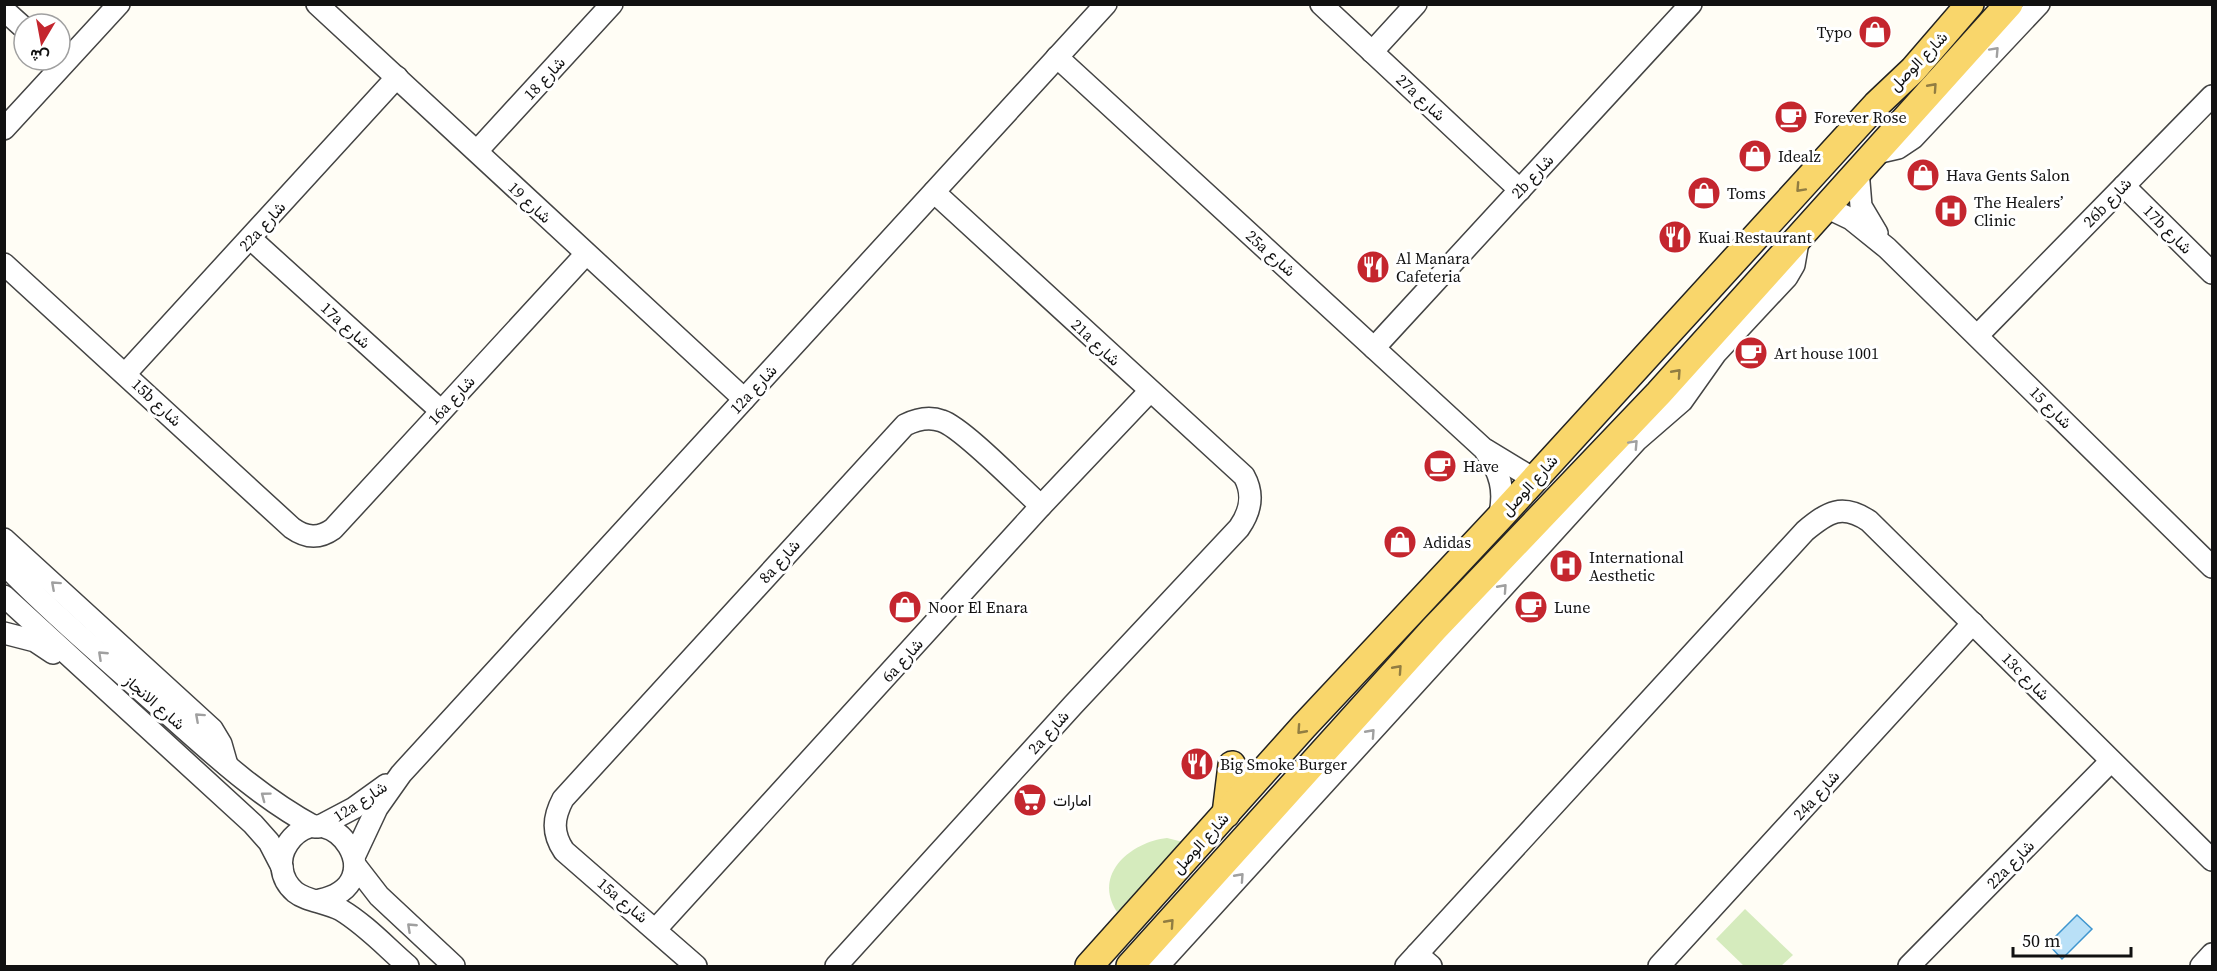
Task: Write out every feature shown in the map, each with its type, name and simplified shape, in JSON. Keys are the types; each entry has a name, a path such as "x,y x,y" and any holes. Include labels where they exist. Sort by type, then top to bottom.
{"main road":[{"name":"شارع الوصل","path":"1089,966 1304,726 1534,479 1868,113 1913,70 1970,4"},
{"name":"شارع الوصل","path":"1130,966 1434,629 1659,393 1799,234 2009,4"},
{"path":"1826,207 1823,189 1829,175 1896,99 1913,70"},
{"path":"1434,629 1450,597 1533,503 1537,492 1534,479"},
{"path":"1367,632 1394,631"},
{"path":"1226,814 1232,765"},
{"path":"1190,901 1217,903"}],"street":[{"path":"72,52 119,4"},
{"name":"شارع 19","path":"317,4 744,399"},
{"name":"شارع 18","path":"477,151 612,4"},
{"name":"12a شارع","path":"355,861 377,808 401,774 1106,4"},
{"name":"27a شارع","path":"1321,4 1520,190"},
{"path":"1372,52 1416,4"},
{"name":"2b شارع","path":"1374,348 1691,4"},
{"path":"1865,162 1898,148 1913,138 2039,4"},
{"name":"25a شارع","path":"1057,57 1484,449 1495,464 1502,483 1503,503 1498,518"},
{"path":"4,129 53,72"},
{"name":"22a شارع","path":"126,373 396,77"},
{"name":"26b شارع","path":"1978,335 2212,96"},
{"name":"شارع 15","path":"1865,162 1861,206 1887,248"},
{"name":"17b شارع","path":"2124,186 2212,273"},
{"name":"21a شارع","path":"934,192 1149,392 1244,476 1251,495"},
{"name":"شارع 15","path":"1826,207 1851,219 1887,248 2212,567"},
{"path":"1158,966 1637,440 1682,401 1716,353 1791,271 1799,234"},
{"name":"17a شارع","path":"251,238 441,411"},
{"name":"16a شارع","path":"311,536 319,536 333,529 586,254"},
{"name":"15b شارع","path":"4,264 126,373 292,528 311,536"},
{"name":"6a شارع","path":"656,929 1041,506 1149,392"},
{"name":"8a شارع","path":"555,831 555,820 563,799 905,425 923,418 934,418 953,427 1041,506"},
{"name":"25a شارع","path":"1484,449 1504,458 1534,479"},
{"name":"2a شارع","path":"836,966 1073,705 1239,528 1250,507 1251,495"},
{"name":"13c شارع","path":"1418,962 1805,531 1830,512 1844,511 1858,514 1869,521 2212,860"},
{"path":"4,539 212,729 221,744 227,766"},
{"name":"شارع الانجاز","path":"6,568 227,766 266,797 316,827"},
{"name":"شارع الانجاز","path":"4,596 253,824 269,842 282,867"},
{"name":"24a شارع","path":"1659,966 1973,623"},
{"path":"4,633 27,638 50,651 127,723 168,747"},
{"name":"22a شارع","path":"1909,966 2111,761"},
{"name":"12a شارع","path":"316,827 354,808 401,774"},
{"path":"405,965 360,923 320,900 302,897 288,885 282,867 282,856 294,836 316,827 342,835 350,845 355,861 379,896 454,966"},
{"name":"15a شارع","path":"555,831 564,851 696,966"},
{"path":"320,900 340,893 348,885 355,861"},
{"path":"2201,966 2212,954"}],"green space":[{"path":"1167,838 1183,842 1117,912 1110,898 1109,885 1112,873 1119,862 1140,846"},
{"path":"1745,909 1793,955 1781,966 1744,966 1716,939"}],"water":[{"path":"2077,915 2092,929 2062,959 2048,944"}],"place":[{"name":"Typo","path":"1875,32"},
{"name":"Forever Rose","path":"1791,117"},
{"name":"Idealz","path":"1755,156"},
{"name":"Hava Gents Salon","path":"1923,175"},
{"name":"Toms","path":"1704,193"},
{"name":"The Healers’ Clinic","path":"1951,211"},
{"name":"Kuai Restaurant","path":"1675,237"},
{"name":"Al Manara Cafeteria","path":"1373,267"},
{"name":"Art house 1001","path":"1751,353"},
{"name":"Have","path":"1440,466"},
{"name":"Adidas","path":"1400,542"},
{"name":"International Aesthetic","path":"1566,566"},
{"name":"Noor El Enara","path":"905,607"},
{"name":"Lune","path":"1531,607"},
{"name":"Big Smoke Burger","path":"1197,764"},
{"name":"امارات","path":"1030,800"}]}
